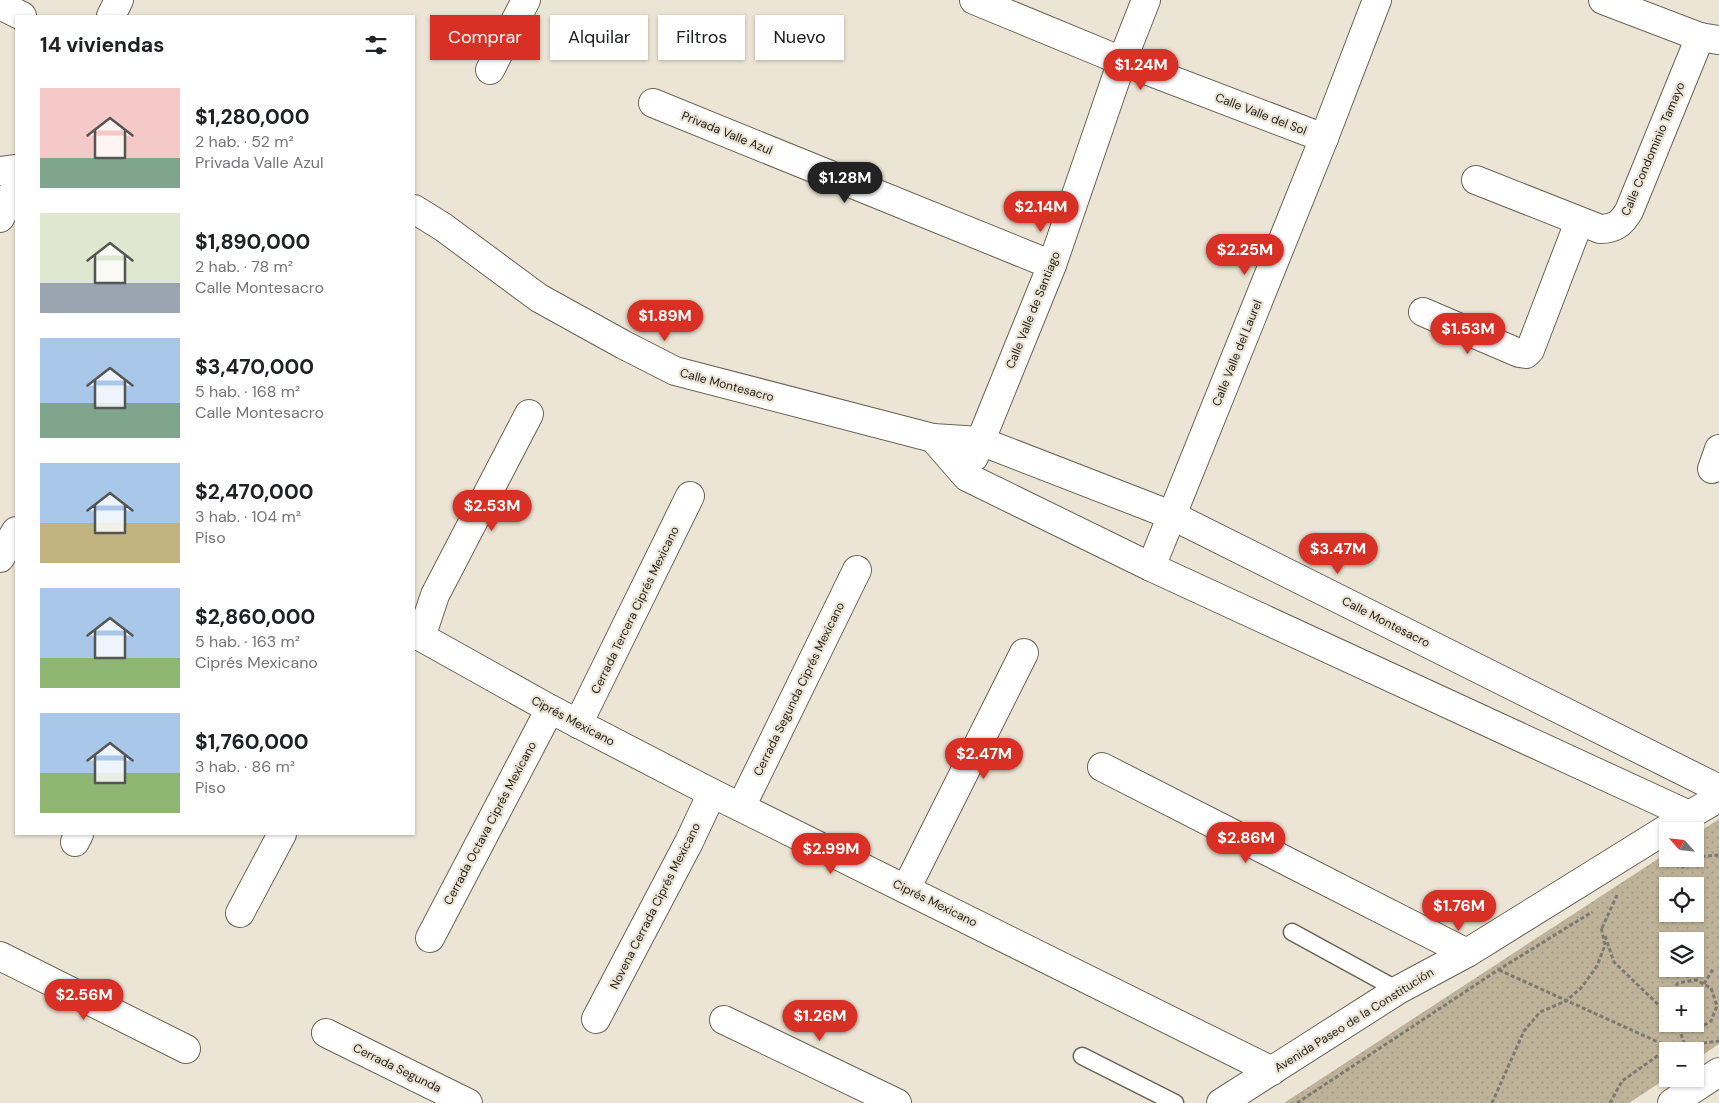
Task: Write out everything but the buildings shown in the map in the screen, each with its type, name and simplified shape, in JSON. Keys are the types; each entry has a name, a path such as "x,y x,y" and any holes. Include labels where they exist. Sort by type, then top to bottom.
{"street":[{"path":"112,15 119,0"},
{"path":"490,70 526,0"},
{"name":"Calle Valle del Sol","path":"974,0 1122,61 1324,138"},
{"name":"Calle Valle de Santiago","path":"967,478 980,441 1052,265 1122,61 1146,0"},
{"name":"Calle Valle del Laurel","path":"1151,567 1324,138 1376,0"},
{"path":"1603,0 1710,39"},
{"path":"0,5 20,15"},
{"name":"Calle Condominio Tamayo","path":"1476,180 1579,222 1600,229 1616,227 1624,220 1629,211 1710,39"},
{"name":"Privada Valle Azul","path":"653,103 1052,265"},
{"path":"0,171 15,169"},
{"path":"0,218 15,188"},
{"name":"Calle Montesacro","path":"415,210 443,227 538,298 675,371 933,438 980,441 1171,515 1719,789"},
{"path":"1423,312 1519,353 1526,354 1530,350 1579,222"},
{"path":"418,635 436,595 529,414"},
{"path":"933,438 967,478 1151,567 1689,814"},
{"name":"Cerrada Tercera Ciprés Mexicano","path":"578,724 690,496"},
{"path":"0,558 15,533"},
{"name":"Cerrada Segunda Ciprés Mexicano","path":"741,807 857,570"},
{"name":"Ciprés Mexicano","path":"418,635 550,709 712,793 1272,1071"},
{"path":"906,889 1024,653"},
{"name":"Cerrada Octava Ciprés Mexicano","path":"430,938 550,709"},
{"path":"1102,767 1467,953"},
{"name":"Novena Cerrada Ciprés Mexicano","path":"596,1019 689,842 712,793"},
{"name":"Avenida Paseo de la Constitución","path":"1221,1103 1398,990 1467,953 1689,814 1719,798"},
{"path":"240,913 281,835"},
{"path":"0,956 186,1049"},
{"path":"724,1020 897,1103"},
{"name":"Cerrada Segunda","path":"326,1033 468,1103"},
{"path":"1672,1103 1719,1072"}],"lane":[{"path":"1292,932 1398,990"},
{"path":"1082,1056 1175,1103"}],"path":[{"path":"1704,856 1719,855"},
{"path":"1492,1103 1524,1031 1540,1012 1566,1001 1581,988 1597,966 1605,945 1601,927 1617,895"},
{"path":"1297,1103 1498,970 1569,927"},
{"path":"1601,927 1614,962 1659,1005"},
{"path":"1467,953 1498,970 1659,1042"},
{"path":"1704,984 1713,969"},
{"path":"1675,987 1678,983 1696,980 1711,988 1717,1006 1711,1021 1704,1025"},
{"path":"1704,1043 1719,1041"},
{"path":"1610,1103 1622,1082 1659,1055"}],"shaded area":[{"path":"1719,819 1719,1044 1704,1054 1704,1042 1659,1042 1659,1083 1629,1103 1284,1103 1659,858 1659,868 1704,868 1704,829"}]}
